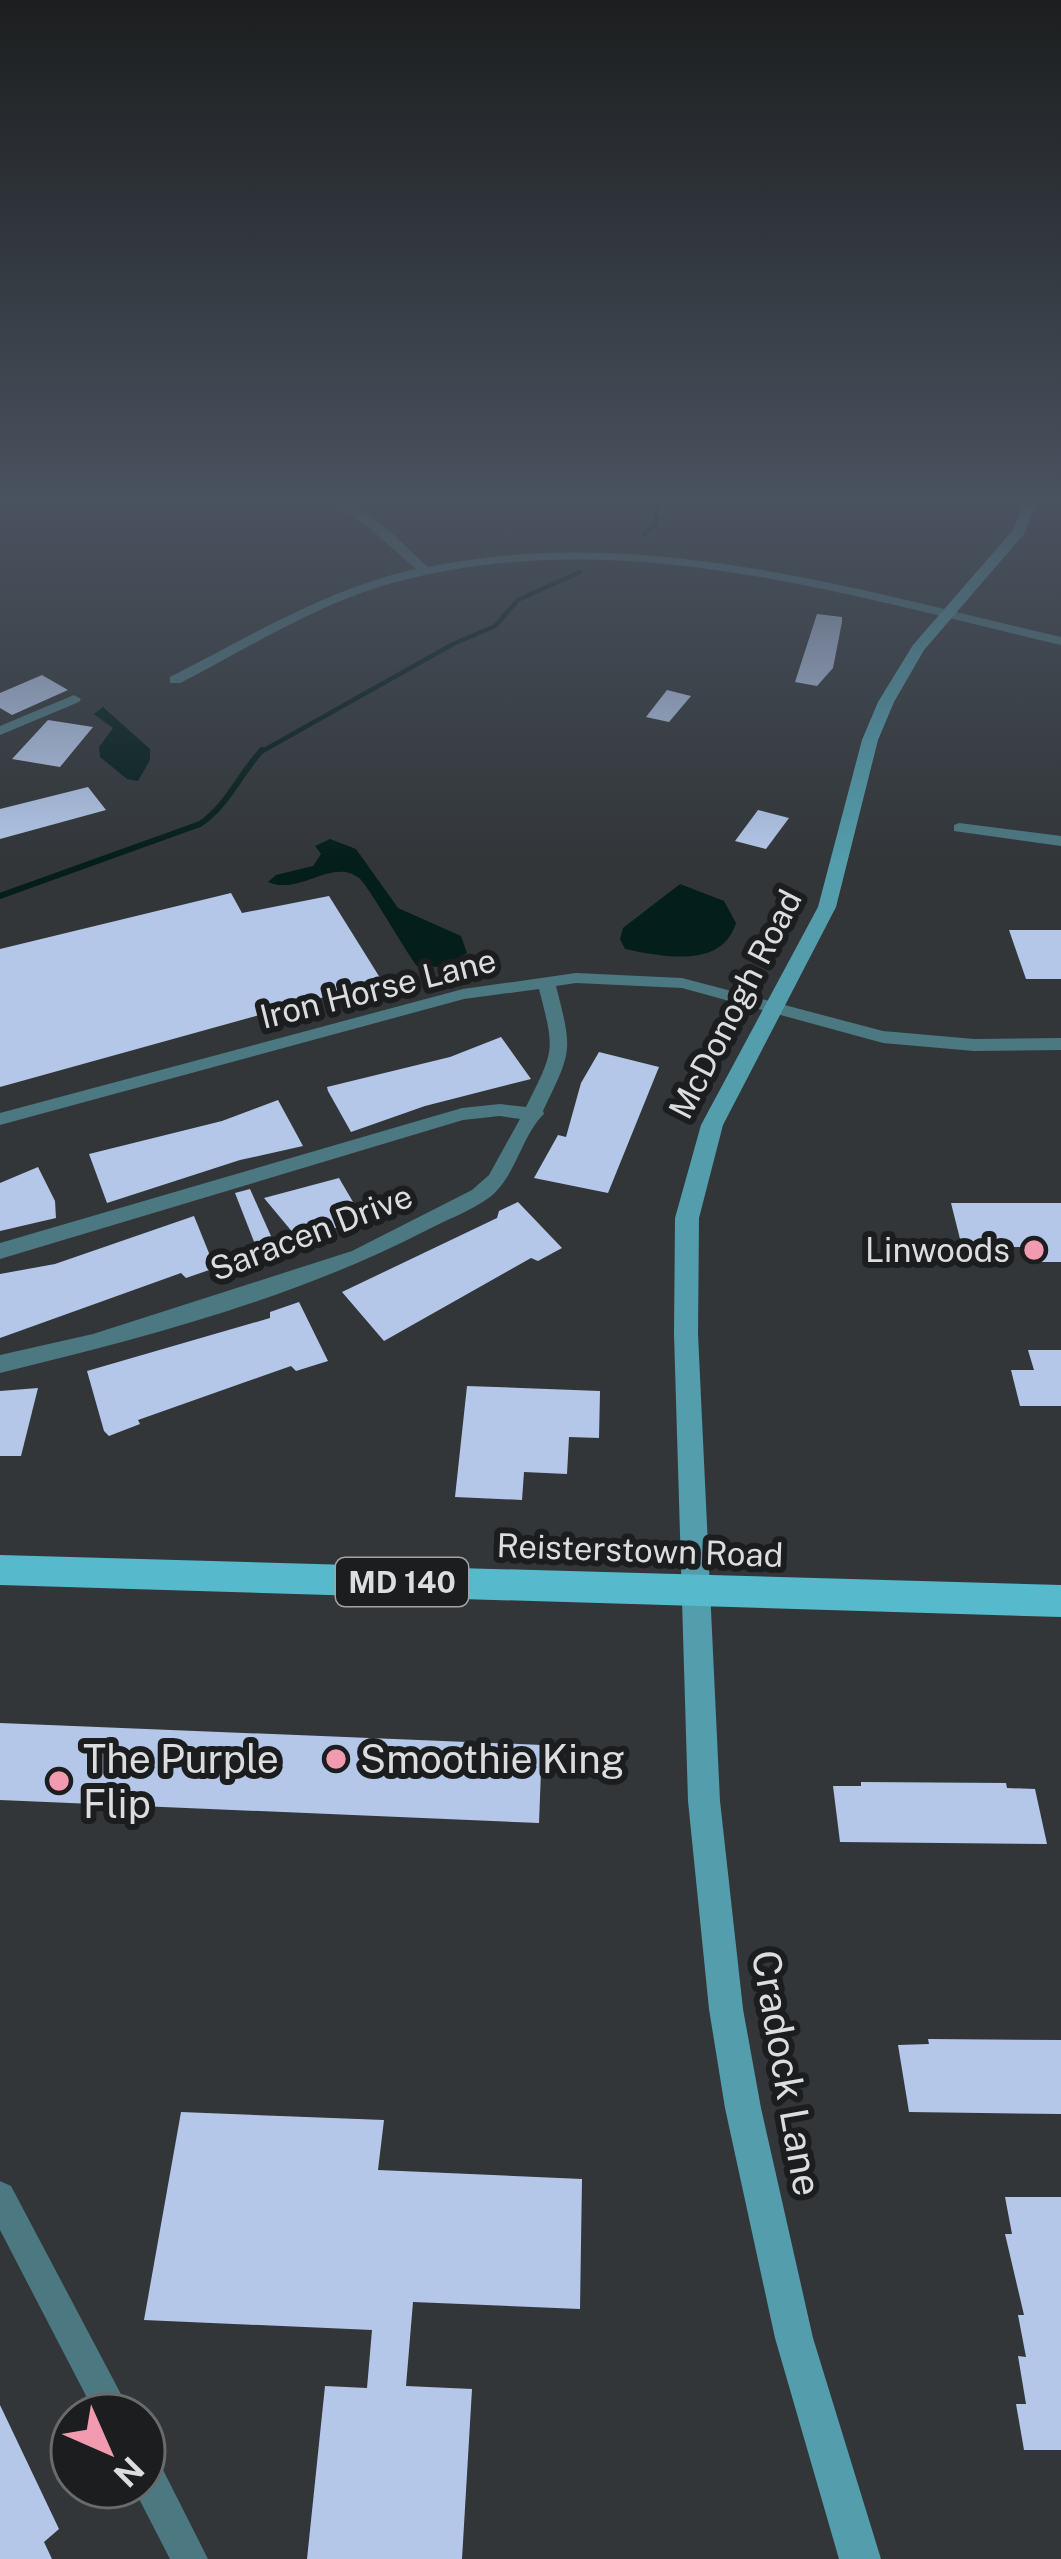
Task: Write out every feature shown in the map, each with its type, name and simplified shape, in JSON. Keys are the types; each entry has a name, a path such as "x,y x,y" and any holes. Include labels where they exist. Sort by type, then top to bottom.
{"main road":[{"name":"McDonogh Road","path":"696,1591 686,1334 687,1218 697,1169 712,1125 827,907 878,719 905,667 939,623"},
{"name":"Reisterstown Road","path":"0,1570 1061,1601"},
{"name":"Cradock Lane","path":"696,1591 710,1882 742,2108 794,2338 860,2559"}],"street":[{"path":"175,680 287,623"},
{"path":"983,623 1061,641"},
{"path":"0,731 74,699"},
{"path":"959,828 1061,841"},
{"name":"Iron Horse Lane","path":"0,1119 463,994 546,980 612,976 664,981 884,1037 957,1044 1061,1045"},
{"name":"Saracen Drive","path":"0,1364 93,1342 359,1256 479,1195 496,1180 535,1114 558,1061 561,1040 546,980"},
{"path":"0,1251 462,1114 500,1110 535,1114"},
{"path":"0,2197 102,2391"},
{"path":"165,2511 190,2559"}],"shaded area":[{"path":"103,707 150,749 150,760 138,781 127,779 100,757 99,747 113,728 94,714"},
{"path":"330,839 356,849 398,908 461,936 467,953 442,967 417,966 364,883 349,873 292,884 268,882 276,875 313,866 321,854 315,846"},
{"path":"680,884 724,901 736,923 729,938 705,954 690,956 625,949 620,939 623,928"}],"building":[{"path":"814,623 842,623 833,668 817,686 795,682"},
{"path":"42,675 68,690 12,715 0,708 0,693"},
{"path":"667,690 691,696 669,722 646,717"},
{"path":"48,720 93,727 60,767 12,759"},
{"path":"88,787 106,810 0,839 0,809"},
{"path":"758,810 789,818 766,849 735,841"},
{"path":"231,893 242,913 329,896 382,981 0,1087 0,949"},
{"path":"1009,930 1061,930 1061,979 1026,979"},
{"path":"501,1037 531,1079 425,1106 351,1132 328,1091 327,1087 450,1057"},
{"path":"599,1052 659,1067 608,1193 534,1178 558,1135 566,1137 581,1083"},
{"path":"278,1100 303,1146 240,1160 107,1203 89,1154 222,1121"},
{"path":"38,1167 55,1201 56,1218 0,1231 0,1183"},
{"path":"339,1178 363,1219 299,1240 264,1198"},
{"path":"250,1189 275,1245 258,1252 235,1193"},
{"path":"518,1202 562,1248 538,1261 531,1258 384,1341 342,1292 497,1218 499,1211"},
{"path":"951,1203 1061,1203 1061,1262 1030,1262 1025,1247 962,1247"},
{"path":"194,1216 215,1268 186,1278 181,1273 0,1338 0,1274 55,1264"},
{"path":"299,1302 328,1361 296,1371 291,1366 138,1420 140,1424 109,1436 104,1431 87,1371 270,1318 270,1312"},
{"path":"1028,1350 1061,1350 1061,1406 1020,1406 1011,1370 1034,1370"},
{"path":"467,1386 600,1391 599,1438 569,1437 567,1474 524,1472 522,1500 455,1497"},
{"path":"38,1388 21,1456 0,1456 0,1391"},
{"path":"0,1723 542,1745 539,1823 0,1800"},
{"path":"861,1782 1006,1783 1007,1788 1035,1789 1047,1844 840,1842 833,1786 861,1786"},
{"path":"928,2039 1061,2040 1061,2114 909,2112 898,2045 929,2044"},
{"path":"181,2112 384,2120 378,2170 582,2179 580,2309 413,2302 406,2386 472,2389 462,2559 307,2559 325,2386 367,2388 372,2330 144,2320"},
{"path":"1005,2197 1061,2197 1061,2450 1024,2450 1016,2404 1026,2404 1018,2356 1026,2357 1018,2315 1024,2315 1005,2234 1012,2234"},
{"path":"0,2405 59,2529 44,2542 52,2559 0,2559"}],"waterway":[{"path":"260,752 497,623"},
{"path":"0,896 200,824 260,752"}],"place":[{"name":"Linwoods","path":"1034,1250"},
{"name":"Smoothie King","path":"336,1759"},
{"name":"The Purple Flip","path":"59,1781"}]}
